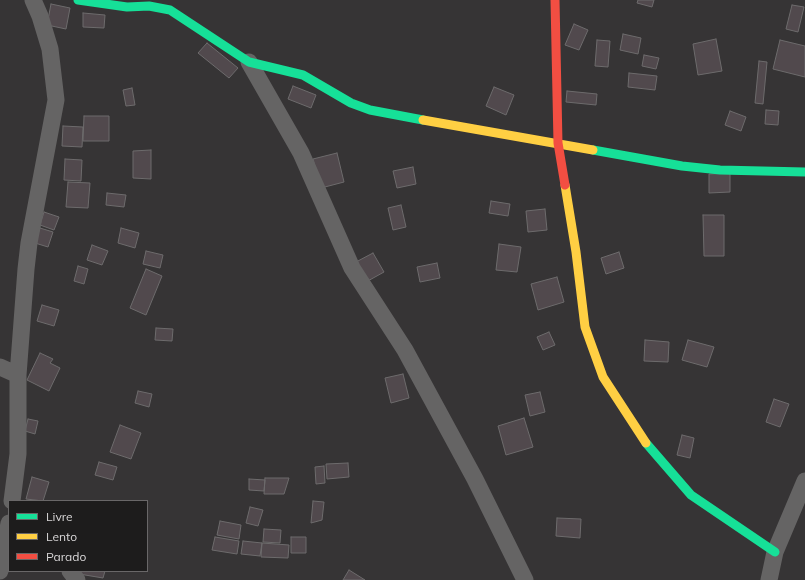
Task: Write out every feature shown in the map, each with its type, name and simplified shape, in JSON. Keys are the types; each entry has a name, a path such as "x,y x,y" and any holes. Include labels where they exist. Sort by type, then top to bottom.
{"street":[{"path":"12,500 18,454 18,375 29,243 56,100 50,49 40,16 32,0"},
{"path":"78,0 127,7 149,6 170,10 249,62 303,75 351,103 370,110 682,166 720,170 805,172"},
{"path":"555,0 558,144 576,252 585,327 603,377 648,446 691,495 775,552"},
{"path":"249,62 304,159 352,268 405,350 475,479 526,580"},
{"path":"0,367 18,375"},
{"path":"769,580 775,552 805,481"},
{"path":"0,571 8,528"}],"building":[{"path":"638,0 654,0 652,7 637,3"},
{"path":"51,4 70,8 66,29 47,25"},
{"path":"792,5 804,7 798,32 786,29"},
{"path":"83,13 105,15 104,28 83,27"},
{"path":"574,24 588,30 579,50 565,45"},
{"path":"623,34 641,38 638,54 620,50"},
{"path":"716,39 722,71 698,75 693,44"},
{"path":"597,40 610,41 608,67 595,66"},
{"path":"780,40 805,46 805,77 773,69"},
{"path":"207,43 238,68 229,78 198,53"},
{"path":"644,55 659,58 656,69 642,66"},
{"path":"759,61 767,62 763,104 755,103"},
{"path":"629,73 657,76 655,90 628,87"},
{"path":"293,86 316,95 311,108 288,99"},
{"path":"494,87 514,95 506,115 486,106"},
{"path":"132,88 135,105 126,106 123,90"},
{"path":"567,91 597,94 596,105 566,102"},
{"path":"766,110 779,111 778,125 765,124"},
{"path":"730,111 746,117 741,131 725,125"},
{"path":"84,116 109,116 109,141 83,141"},
{"path":"63,126 83,127 82,147 62,146"},
{"path":"151,150 151,179 133,178 133,151"},
{"path":"337,153 344,182 321,188 313,159"},
{"path":"65,159 82,160 81,181 64,180"},
{"path":"413,167 416,184 397,188 393,171"},
{"path":"730,173 730,192 709,193 709,174"},
{"path":"68,182 90,183 88,208 66,207"},
{"path":"107,193 126,195 124,207 106,205"},
{"path":"491,201 510,204 508,216 489,213"},
{"path":"401,205 406,227 393,230 388,208"},
{"path":"545,209 547,230 528,232 526,211"},
{"path":"44,212 59,217 54,230 40,225"},
{"path":"703,215 724,215 724,256 704,256"},
{"path":"40,228 53,232 48,247 35,243"},
{"path":"121,228 139,233 135,248 118,243"},
{"path":"499,244 521,247 517,272 496,270"},
{"path":"92,245 108,251 102,265 87,260"},
{"path":"146,251 163,255 160,268 143,264"},
{"path":"619,252 624,268 606,274 601,258"},
{"path":"373,253 384,272 366,282 356,262"},
{"path":"437,263 440,278 420,282 417,267"},
{"path":"78,266 88,269 84,284 74,281"},
{"path":"146,269 162,276 146,315 130,308"},
{"path":"557,277 564,302 538,310 531,284"},
{"path":"42,305 59,310 54,326 37,321"},
{"path":"156,328 173,329 172,341 155,340"},
{"path":"549,332 555,345 543,350 537,337"},
{"path":"645,340 669,342 668,362 644,361"},
{"path":"688,340 714,347 707,367 682,360"},
{"path":"40,353 53,359 50,363 60,368 49,391 27,380"},
{"path":"403,374 409,398 391,403 385,378"},
{"path":"138,391 152,394 149,407 135,403"},
{"path":"540,392 545,412 530,416 525,395"},
{"path":"774,399 789,404 780,427 766,422"},
{"path":"524,418 533,447 506,455 498,426"},
{"path":"28,419 38,421 35,434 25,431"},
{"path":"120,425 141,433 131,459 110,452"},
{"path":"682,435 694,438 690,458 677,455"},
{"path":"99,462 117,467 113,480 95,475"},
{"path":"348,463 349,477 327,479 326,464"},
{"path":"324,466 325,483 316,484 315,467"},
{"path":"32,477 49,482 43,500 26,499"},
{"path":"265,478 289,478 284,494 264,494"},
{"path":"249,479 265,480 264,491 249,490"},
{"path":"313,501 324,502 322,520 311,523"},
{"path":"250,507 263,510 258,526 246,523"},
{"path":"557,518 581,519 580,538 556,536"},
{"path":"220,521 241,525 239,539 217,535"},
{"path":"264,529 281,530 280,543 263,542"},
{"path":"215,537 239,541 237,554 212,550"},
{"path":"291,537 306,537 306,553 291,553"},
{"path":"243,541 262,543 260,556 241,554"},
{"path":"262,543 289,545 288,558 261,557"},
{"path":"349,570 365,580 343,580"},
{"path":"80,572 105,572 103,578 79,574"}],"traffic: fast":[{"path":"78,0 127,7 149,6 170,10 249,62 303,75 351,103 370,110 423,120"},
{"path":"593,150 682,166 720,170 805,172"},
{"path":"646,443 691,495 775,552"}],"traffic: slow":[{"path":"423,120 593,150"},
{"path":"565,185 576,252 585,327 603,377 646,443"}],"traffic: jam":[{"path":"555,0 558,143 565,185"}]}
